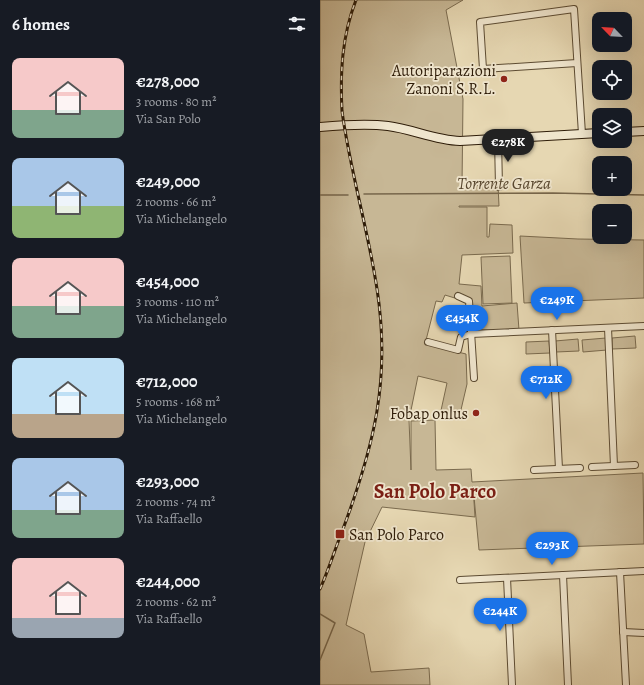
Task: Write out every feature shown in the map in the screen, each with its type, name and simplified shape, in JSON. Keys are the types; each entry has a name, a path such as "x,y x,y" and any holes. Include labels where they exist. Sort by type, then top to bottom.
{"main road":[{"path":"320,127 376,124 401,128 446,140 498,139 592,133"},
{"path":"632,132 644,131"}],"street":[{"path":"577,63 483,69 480,22 574,9 582,134"},
{"path":"498,139 499,187"},
{"path":"458,296 469,301 474,378"},
{"path":"428,342 458,350 460,337 471,334 644,326"},
{"path":"608,328 614,466"},
{"path":"552,330 558,469"},
{"path":"592,467 635,465"},
{"path":"534,470 580,468"},
{"path":"460,580 644,571"},
{"path":"620,572 626,685"},
{"path":"563,575 568,685"},
{"path":"507,578 512,685"},
{"path":"623,632 644,633"}],"shaded area":[{"path":"320,0 463,0 446,10 463,99 462,186 498,185 499,206 459,207 487,207 487,237 489,237 490,224 512,225 513,253 462,255 459,284 481,286 482,306 517,303 519,330 472,330 471,303 445,295 442,302 436,301 425,344 466,354 467,384 460,414 440,415 447,383 418,376 409,420 411,470 411,421 435,420 436,470 471,469 472,482 643,473 644,544 479,550 473,486 475,517 382,507 365,542 346,625 364,634 371,672 429,668 430,685 320,685"},
{"path":"520,236 592,239 592,244 632,244 632,240 644,240 644,298 524,303"},
{"path":"510,256 512,303 483,304 481,257"},
{"path":"635,336 636,348 612,349 612,338"},
{"path":"606,338 607,350 583,352 582,340"},
{"path":"578,339 579,351 556,352 555,341"},
{"path":"549,341 550,353 526,354 526,342"}],"waterway":[{"name":"Torrente Garza","path":"364,194 553,193 644,195"},
{"name":"Torrente Garza","path":"320,195 348,195"},
{"path":"320,614 335,623 320,660"}],"railway":[{"path":"320,589 354,499 363,469 377,412 381,383 381,322 377,289 369,244 345,133 342,111 341,82 343,54 351,14 356,0"}],"place":[{"name":"Autoriparazioni Zanoni S.R.L.","path":"504,79"},
{"name":"Fobap onlus","path":"476,413"},
{"name":"San Polo Parco","path":"340,534"}],"district":[{"name":"San Polo Parco","path":"435,491"}]}
